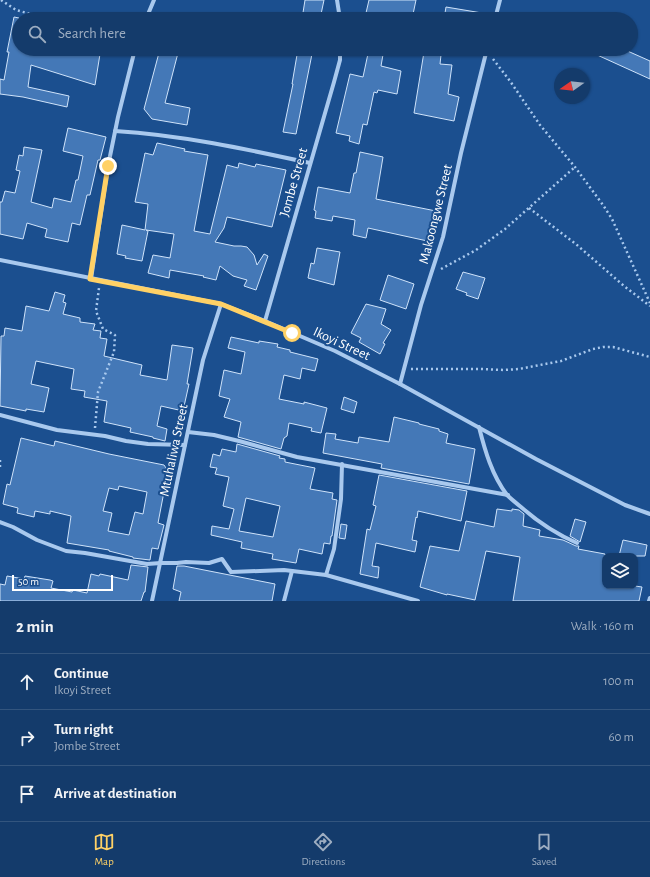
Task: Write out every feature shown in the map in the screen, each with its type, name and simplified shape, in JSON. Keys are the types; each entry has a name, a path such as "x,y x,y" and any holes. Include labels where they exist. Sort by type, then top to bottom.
{"street":[{"path":"149,12 154,0"},
{"path":"337,0 339,12"},
{"path":"497,0 499,5"},
{"path":"497,12 500,0"},
{"path":"90,279 108,166 133,56"},
{"name":"Jombe Street","path":"264,321 334,82 340,56"},
{"name":"Makoongwe Street","path":"400,384 421,305 443,237 461,153 485,56"},
{"path":"115,131 140,132 211,142 310,163"},
{"name":"Ikoyi Street","path":"0,260 221,304 335,351 400,384 536,459 625,505 650,514"},
{"name":"Mtuhaliwa Street","path":"152,601 203,360 221,304"},
{"path":"0,415 57,430 95,434 148,444 185,445"},
{"path":"479,427 488,460 508,495 535,520 559,536 577,543"},
{"path":"188,432 214,435 297,457 508,495"},
{"path":"326,575 334,550 341,499 342,464"},
{"path":"0,522 37,540 66,551 147,564 209,563 222,559 230,572 292,571 326,575 418,601"},
{"path":"284,601 292,571"}],"path":[{"path":"1,0 16,10 23,12"},
{"path":"491,56 510,81 540,126 575,167 603,205 612,219 650,303"},
{"path":"431,274 476,250 505,229 575,167"},
{"path":"529,208 577,246 628,290 650,306"},
{"path":"95,434 98,392 114,352 115,335 103,330 96,311 101,281"},
{"path":"404,369 519,369 561,361 593,349 603,347 613,347 650,357"},
{"path":"0,460 0,469"}],"building":[{"path":"305,0 324,0 321,12 303,12"},
{"path":"369,0 416,0 413,12 366,12"},
{"path":"446,7 476,12 445,12"},
{"path":"12,27 12,56 100,56 95,85 31,65 28,87 69,96 67,107 23,97 0,94 0,79 4,80 9,52 7,52"},
{"path":"158,56 177,56 165,103 190,108 187,125 152,119 144,109"},
{"path":"297,56 312,56 296,134 283,132"},
{"path":"368,56 383,56 381,66 401,71 397,94 378,90 377,93 374,92 367,125 363,124 359,144 349,141 350,136 336,133 350,74 363,77"},
{"path":"423,56 441,56 440,64 452,65 448,94 459,97 454,121 414,113"},
{"path":"599,56 638,56 650,61 650,79"},
{"path":"68,128 106,137 100,160 98,160 90,195 87,195 80,225 72,223 68,242 45,237 47,229 27,223 23,239 0,234 0,202 2,202 5,191 15,193 20,171 16,170 19,155 23,156 24,147 42,150 31,202 52,208 54,198 71,202 76,180 78,180 83,156 63,151"},
{"path":"157,143 185,149 184,151 208,155 194,231 210,234 227,165 238,168 239,163 255,167 256,164 286,170 272,227 227,217 224,228 215,242 247,247 254,255 257,265 264,254 268,256 256,290 244,286 247,280 233,276 220,266 216,280 203,277 204,276 170,270 169,278 148,273 153,255 170,258 174,234 146,230 148,231 142,261 125,258 126,256 117,254 122,225 145,230 148,204 135,202 145,153 153,155"},
{"path":"360,152 383,157 376,199 436,211 432,229 435,230 432,242 368,228 366,238 353,235 355,220 333,216 332,221 315,218 316,211 314,210 318,187 350,193"},
{"path":"317,248 340,252 334,285 308,278 311,263 314,264"},
{"path":"463,272 485,278 478,299 466,295 467,293 456,289"},
{"path":"388,275 414,284 406,309 380,300"},
{"path":"55,292 65,295 63,302 66,303 63,314 80,318 80,322 95,324 93,330 101,331 100,338 107,339 104,356 142,365 140,375 167,380 172,345 193,348 187,384 189,384 183,411 161,406 157,426 167,429 165,441 130,432 131,428 104,422 107,401 84,397 85,391 71,389 74,369 36,361 31,384 49,388 44,412 26,409 26,411 0,406 1,336 4,336 5,328 22,331 26,306 49,311"},
{"path":"366,304 386,309 381,324 391,330 383,343 385,344 380,354 359,342 361,338 351,333"},
{"path":"231,337 259,343 259,341 278,344 277,347 290,350 290,352 318,359 315,371 302,368 300,379 284,375 279,399 304,404 304,402 327,408 321,433 311,431 312,428 289,423 287,436 284,438 281,449 238,437 241,422 224,417 230,399 219,396 224,370 241,374 245,352 228,348"},
{"path":"344,397 357,402 354,413 341,409"},
{"path":"394,417 439,429 439,431 448,434 446,443 475,449 469,484 381,468 382,464 323,453 326,433 336,434 335,439 358,443 359,437 389,442"},
{"path":"21,438 54,446 55,441 164,465 168,471 158,523 164,525 158,549 152,548 150,560 133,558 109,550 67,543 71,516 50,511 50,514 35,511 34,517 17,513 18,508 3,504 7,484 10,485","holes":["119,486 147,492 143,514 135,512 129,535 108,531 112,513 103,511 109,488 118,490"]},
{"path":"237,444 280,456 279,458 285,459 285,462 315,468 310,489 333,493 332,499 337,500 330,544 324,543 322,554 299,549 296,563 272,559 273,554 241,548 242,542 211,535 212,526 229,529 234,509 223,506 229,477 215,474 217,468 210,467 213,454 220,456 222,449 236,452","holes":["246,498 280,506 273,537 239,531"]},
{"path":"379,475 467,491 461,521 418,511 412,540 417,541 415,552 376,543 372,566 379,567 378,578 360,574 367,529 370,530 376,506 373,505"},
{"path":"497,509 512,511 512,509 519,510 524,514 523,526 540,530 539,536 563,540 579,546 578,549 602,553 602,589 638,589 638,586 642,587 639,601 513,601 520,557 486,551 475,600 447,595 420,587 430,546 459,551 466,521 494,527"},
{"path":"575,519 586,522 580,542 570,536"},
{"path":"341,524 347,525 345,539 339,538"},
{"path":"623,540 647,545 645,556 638,556 638,553 620,553"},
{"path":"131,565 148,567 145,592 141,601 0,601 0,584 5,585 7,576 24,579 25,576 50,580 53,581 51,588 87,593 91,574 99,576 100,574 128,580"},
{"path":"177,566 184,566 275,584 272,601 179,601 181,592 173,589"}],"route":[{"path":"108,166 90,279 221,304 292,333"}]}
